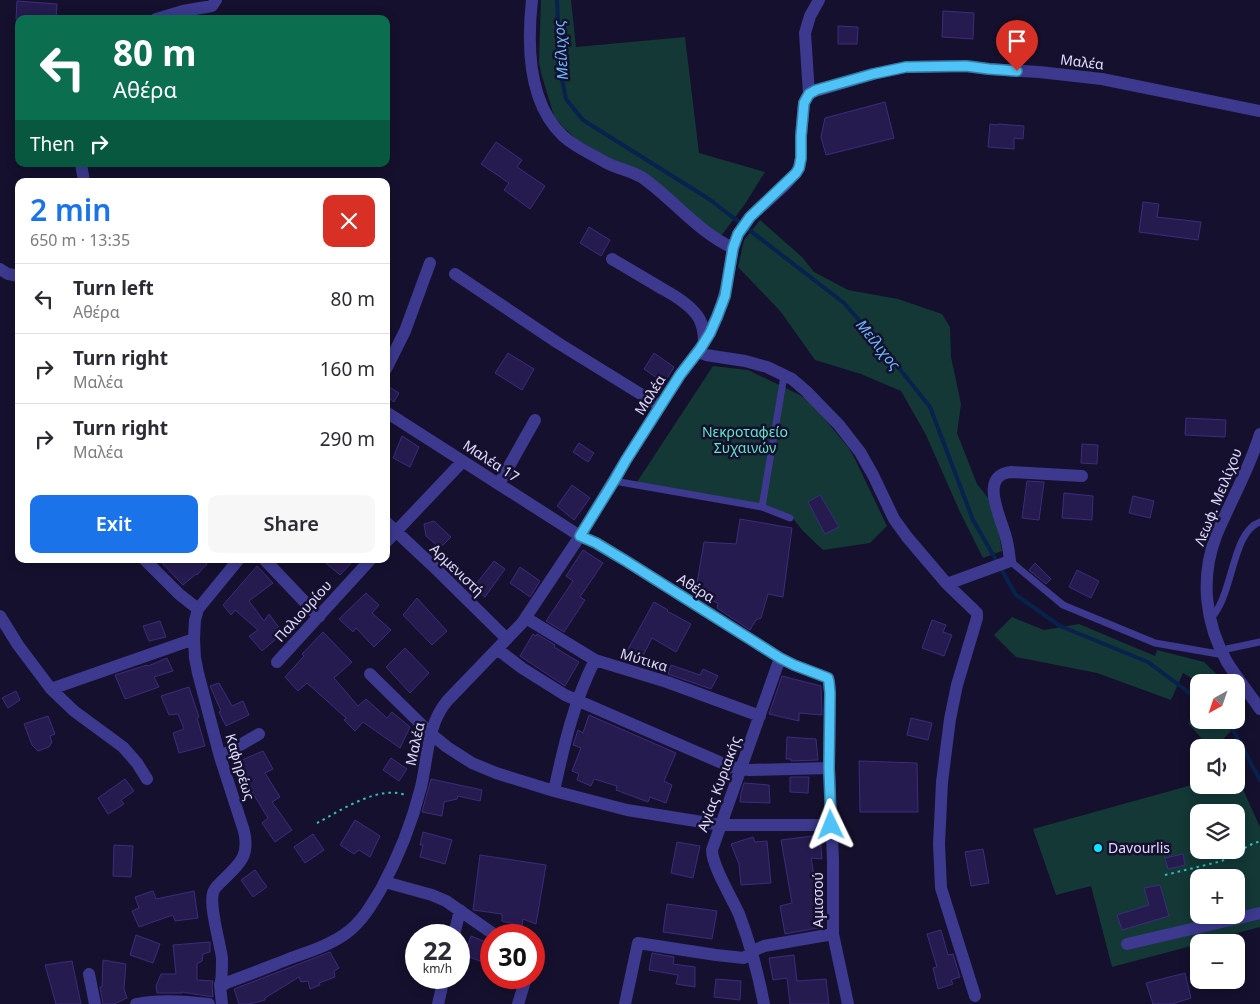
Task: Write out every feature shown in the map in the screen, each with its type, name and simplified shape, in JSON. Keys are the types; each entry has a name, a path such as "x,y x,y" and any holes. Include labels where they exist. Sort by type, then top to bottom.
{"street":[{"path":"167,15 212,6 216,0"},
{"path":"532,0 529,32 531,66 548,119 570,141 612,166 635,173 705,230 733,248"},
{"path":"809,94 804,43 805,33 810,16 819,0"},
{"name":"Μαλέα","path":"225,984 343,936 356,926 368,910 385,882 407,836 417,802 430,734 441,708 519,628 580,536 680,375 701,347 717,317 722,303 733,248 740,231 749,219 785,185 799,168 804,103 809,94 816,90 873,74 906,67 966,66 1102,79 1260,111"},
{"path":"612,259 671,294 697,314 702,323 704,333 701,347 706,354 767,367 792,379 806,391 850,438 868,466 891,514 899,526 947,584 978,614 957,685 950,718 942,782 939,844 941,888 975,996"},
{"path":"390,361 405,331 430,263"},
{"path":"0,269 8,274 15,275"},
{"path":"455,274 558,343 660,406"},
{"name":"Μαλέα 17","path":"390,415 580,536"},
{"path":"499,484 535,420"},
{"name":"Λεωφ. Μειλίχου","path":"1260,434 1243,478 1216,536 1206,578 1210,619 1223,653 1236,676 1260,709"},
{"path":"391,527 463,461"},
{"path":"947,584 1008,562 1006,534 994,494 994,485 1002,473 1082,476"},
{"name":"Αρμενιστή","path":"391,527 507,640"},
{"name":"Αθέρα","path":"580,536 619,557 780,658 824,676"},
{"path":"148,563 179,594 198,609"},
{"name":"Καφηρέως","path":"225,984 221,982 222,960 212,906 212,895 215,888 241,862 247,845 220,758 198,673 194,639 195,620 198,609 236,563"},
{"path":"268,563 319,617"},
{"name":"Παλιουρίου","path":"277,662 367,563"},
{"path":"0,616 18,645 51,688 74,711 123,747 134,758 147,779"},
{"name":"Μύτικα","path":"526,618 595,660 667,682 760,716"},
{"path":"51,688 194,639"},
{"path":"497,649 536,678 577,701 730,767 741,769 829,768"},
{"name":"Αγίας Κυριακής","path":"764,1004 752,953 739,915 713,857 712,850 780,658"},
{"path":"554,791 577,701 595,660"},
{"path":"370,674 430,734 454,752 478,766 496,773 554,791 627,810 721,825 831,825"},
{"name":"Αμισσού","path":"824,676 828,678 830,693 829,768 833,860 833,934 848,1004"},
{"path":"220,758 260,734"},
{"path":"385,882 432,895 446,901 480,924"},
{"path":"457,924 460,910"},
{"path":"1127,944 1260,913"},
{"path":"625,1004 638,943 744,958 757,949 767,946 833,934"},
{"path":"89,974 95,1004"},
{"path":"222,1004 220,986 225,984"},
{"path":"438,1004 441,989"},
{"path":"518,1004 523,989"},
{"path":"136,1004 189,1001 209,1004"}],"lane":[{"path":"762,507 784,376"},
{"path":"614,481 762,507 790,518"},
{"path":"1210,619 1222,602 1242,541 1250,528 1260,522"},
{"path":"1008,562 1063,605 1155,643 1223,653 1260,642"}],"path":[{"path":"317,823 364,798 374,795 397,793 403,794 417,802"},
{"path":"1165,875 1222,861 1259,841 1260,845"}],"green space":[{"path":"541,0 571,0 576,47 685,37 699,153 765,172 745,204 721,236 618,164 576,139 554,116 539,62"},
{"path":"760,220 802,257 814,272 848,290 898,299 942,314 950,327 951,357 961,404 957,433 977,484 989,499 996,517 1002,551 983,558 960,512 926,435 901,391 861,374 815,360 781,312 738,267 744,240"},
{"name":"Νεκροταφείο Συχαινών","path":"713,366 748,370 806,399 823,417 848,447 887,526 870,543 823,550 803,531 790,515 635,485"},
{"path":"1012,617 1044,630 1079,624 1155,656 1157,650 1204,662 1217,674 1190,674 1190,677 1183,673 1171,700 1097,673 1016,657 994,635"},
{"path":"1193,729 1233,729 1223,739 1202,739"},
{"path":"1190,785 1190,794 1245,794 1260,827 1260,927 1233,934 1190,934 1190,946 1112,967 1091,886 1056,895 1033,829"}],"building":[{"path":"17,1 57,4 56,15 16,15"},
{"path":"943,11 974,13 973,39 942,37"},
{"path":"838,26 858,27 857,44 838,44"},
{"path":"885,102 894,138 826,155 821,137 825,118"},
{"path":"990,124 1024,126 1023,139 1014,138 1014,149 988,147"},
{"path":"496,142 522,160 517,167 545,186 530,209 504,190 509,183 481,164"},
{"path":"1143,202 1159,204 1157,217 1201,222 1198,240 1139,232"},
{"path":"589,227 610,240 601,256 580,243"},
{"path":"508,353 534,369 522,390 495,373"},
{"path":"654,353 674,367 664,383 644,369"},
{"path":"390,387 399,393 394,402 390,399"},
{"path":"1186,418 1226,420 1225,437 1185,435"},
{"path":"402,436 419,447 410,467 393,458"},
{"path":"579,443 594,453 588,462 573,452"},
{"path":"1082,444 1098,445 1097,464 1081,463"},
{"path":"1027,481 1044,482 1039,520 1022,518"},
{"path":"572,485 590,498 574,520 557,506"},
{"path":"1064,493 1093,496 1092,520 1062,518"},
{"path":"820,495 839,527 825,534 808,502"},
{"path":"1133,496 1154,501 1150,518 1129,513"},
{"path":"740,519 792,528 783,597 768,594 761,618 756,620 750,630 717,608 718,603 695,595 704,542 736,544"},
{"path":"434,521 451,537 440,548 426,536 424,524"},
{"path":"583,550 603,563 580,597 585,600 564,632 546,621 573,581 566,576"},
{"path":"494,561 505,569 485,597 473,588"},
{"path":"162,563 207,564 197,575 183,585"},
{"path":"326,563 351,563 340,575"},
{"path":"1035,563 1051,579 1046,584 1029,570"},
{"path":"257,566 273,583 249,601 264,621 269,614 283,633 262,651 249,636 258,630 235,610 231,615 223,605"},
{"path":"520,567 540,581 530,597 510,583"},
{"path":"1077,570 1099,581 1091,598 1069,587"},
{"path":"366,593 379,605 372,613 391,630 374,647 356,628 353,632 339,619"},
{"path":"417,598 447,631 432,645 403,615"},
{"path":"654,602 691,624 676,652 652,638 638,665 622,660"},
{"path":"932,620 946,625 943,632 952,635 944,656 922,648"},
{"path":"160,621 166,637 149,641 143,626"},
{"path":"323,632 352,662 334,678 358,706 366,699 387,718 392,712 410,727 400,748 363,722 355,731 344,720 346,718 307,683 298,691 285,677 304,656 302,654"},
{"path":"533,634 536,636 537,634 579,662 565,686 520,656"},
{"path":"405,648 429,673 410,693 386,667"},
{"path":"167,658 173,671 154,677 159,687 125,699 115,675 148,666"},
{"path":"671,665 700,675 703,669 718,676 711,689 668,674"},
{"path":"782,676 821,686 822,715 799,713 799,721 769,714"},
{"path":"219,683 232,706 243,701 249,715 226,726 210,686"},
{"path":"189,687 199,717 197,718 205,746 179,753 173,733 184,729 178,714 169,715 161,696"},
{"path":"16,691 20,700 8,708 2,698"},
{"path":"589,715 676,753 664,781 672,785 666,803 650,797 648,802 616,790 617,786 594,779 591,786 577,780 579,774 572,771 581,748 573,745 578,730 583,733"},
{"path":"48,716 55,734 50,736 52,742 49,747 38,751 32,745 24,724"},
{"path":"911,718 932,723 928,740 907,735"},
{"path":"787,737 816,739 818,760 791,761 791,759 786,759"},
{"path":"263,751 273,769 265,773 280,797 272,802 292,830 275,842 262,823 268,818 246,782 244,783 235,763"},
{"path":"391,758 407,769 399,781 383,770"},
{"path":"859,761 917,763 918,812 860,812"},
{"path":"790,777 809,777 808,793 790,792"},
{"path":"125,779 134,791 121,800 124,804 108,814 98,798"},
{"path":"431,779 482,790 480,801 458,796 457,799 444,802 442,816 422,812"},
{"path":"744,783 769,785 770,803 740,802"},
{"path":"355,820 380,836 370,857 359,850 354,854 340,845"},
{"path":"423,832 452,840 445,864 420,857 423,845 420,845"},
{"path":"313,834 324,850 305,863 294,847"},
{"path":"820,835 822,859 811,858 823,927 785,934 780,906 792,903 781,840"},
{"path":"753,837 755,842 767,841 771,883 741,885 739,864 731,844"},
{"path":"677,842 700,846 693,878 671,873"},
{"path":"114,845 133,846 131,877 113,876"},
{"path":"983,849 989,883 971,886 965,852"},
{"path":"1183,854 1185,865 1168,869 1165,858"},
{"path":"480,855 546,865 536,924 523,919 522,924 514,924 502,921 502,914 473,910"},
{"path":"255,870 267,887 253,897 241,880"},
{"path":"1160,885 1169,916 1122,930 1117,915 1149,905 1144,888"},
{"path":"153,891 156,899 194,891 198,918 175,921 173,915 139,927 132,911 139,908 135,897"},
{"path":"667,904 717,911 712,939 663,932"},
{"path":"941,930 948,955 953,954 960,977 951,980 953,984 938,989 933,968 937,967 927,934"},
{"path":"136,935 160,944 153,963 130,955"},
{"path":"471,936 480,940 480,961 470,957"},
{"path":"210,942 210,952 203,954 202,961 197,964 197,980 213,981 213,997 182,992 157,993 156,986 161,974 176,974 173,945"},
{"path":"330,952 339,968 334,971 335,977 319,983 320,985 310,989 308,981 301,982 299,977 265,998 265,1000 249,1004 239,1004 234,989"},
{"path":"652,953 674,957 673,964 695,967 695,987 676,984 678,975 649,970"},
{"path":"794,955 797,981 826,979 829,1004 790,1004 787,978 773,980 769,958"},
{"path":"103,960 126,964 124,989 127,998 114,1004 103,1004 100,987 102,987"},
{"path":"72,961 81,1004 56,1004 45,965"},
{"path":"1185,973 1191,998 1172,1004 1153,1004 1146,983"},
{"path":"716,979 741,981 740,1000 714,997"}],"waterway":[{"name":"Μείλιχος","path":"557,0 560,69 566,99 583,120 709,199 844,303 930,407 973,520 1016,595 1060,626 1148,662 1190,693"},
{"name":"Μείλιχος","path":"1233,729 1260,780"}],"place":[{"name":"Davourlis","path":"1098,848"}],"route":[{"path":"831,825 829,768 830,693 828,678 780,658 626,561 580,536 680,375 710,333 725,296 733,248 738,234 750,217 785,185 799,168 804,103 809,94 816,90 873,74 906,67 966,66 1017,71"}]}
